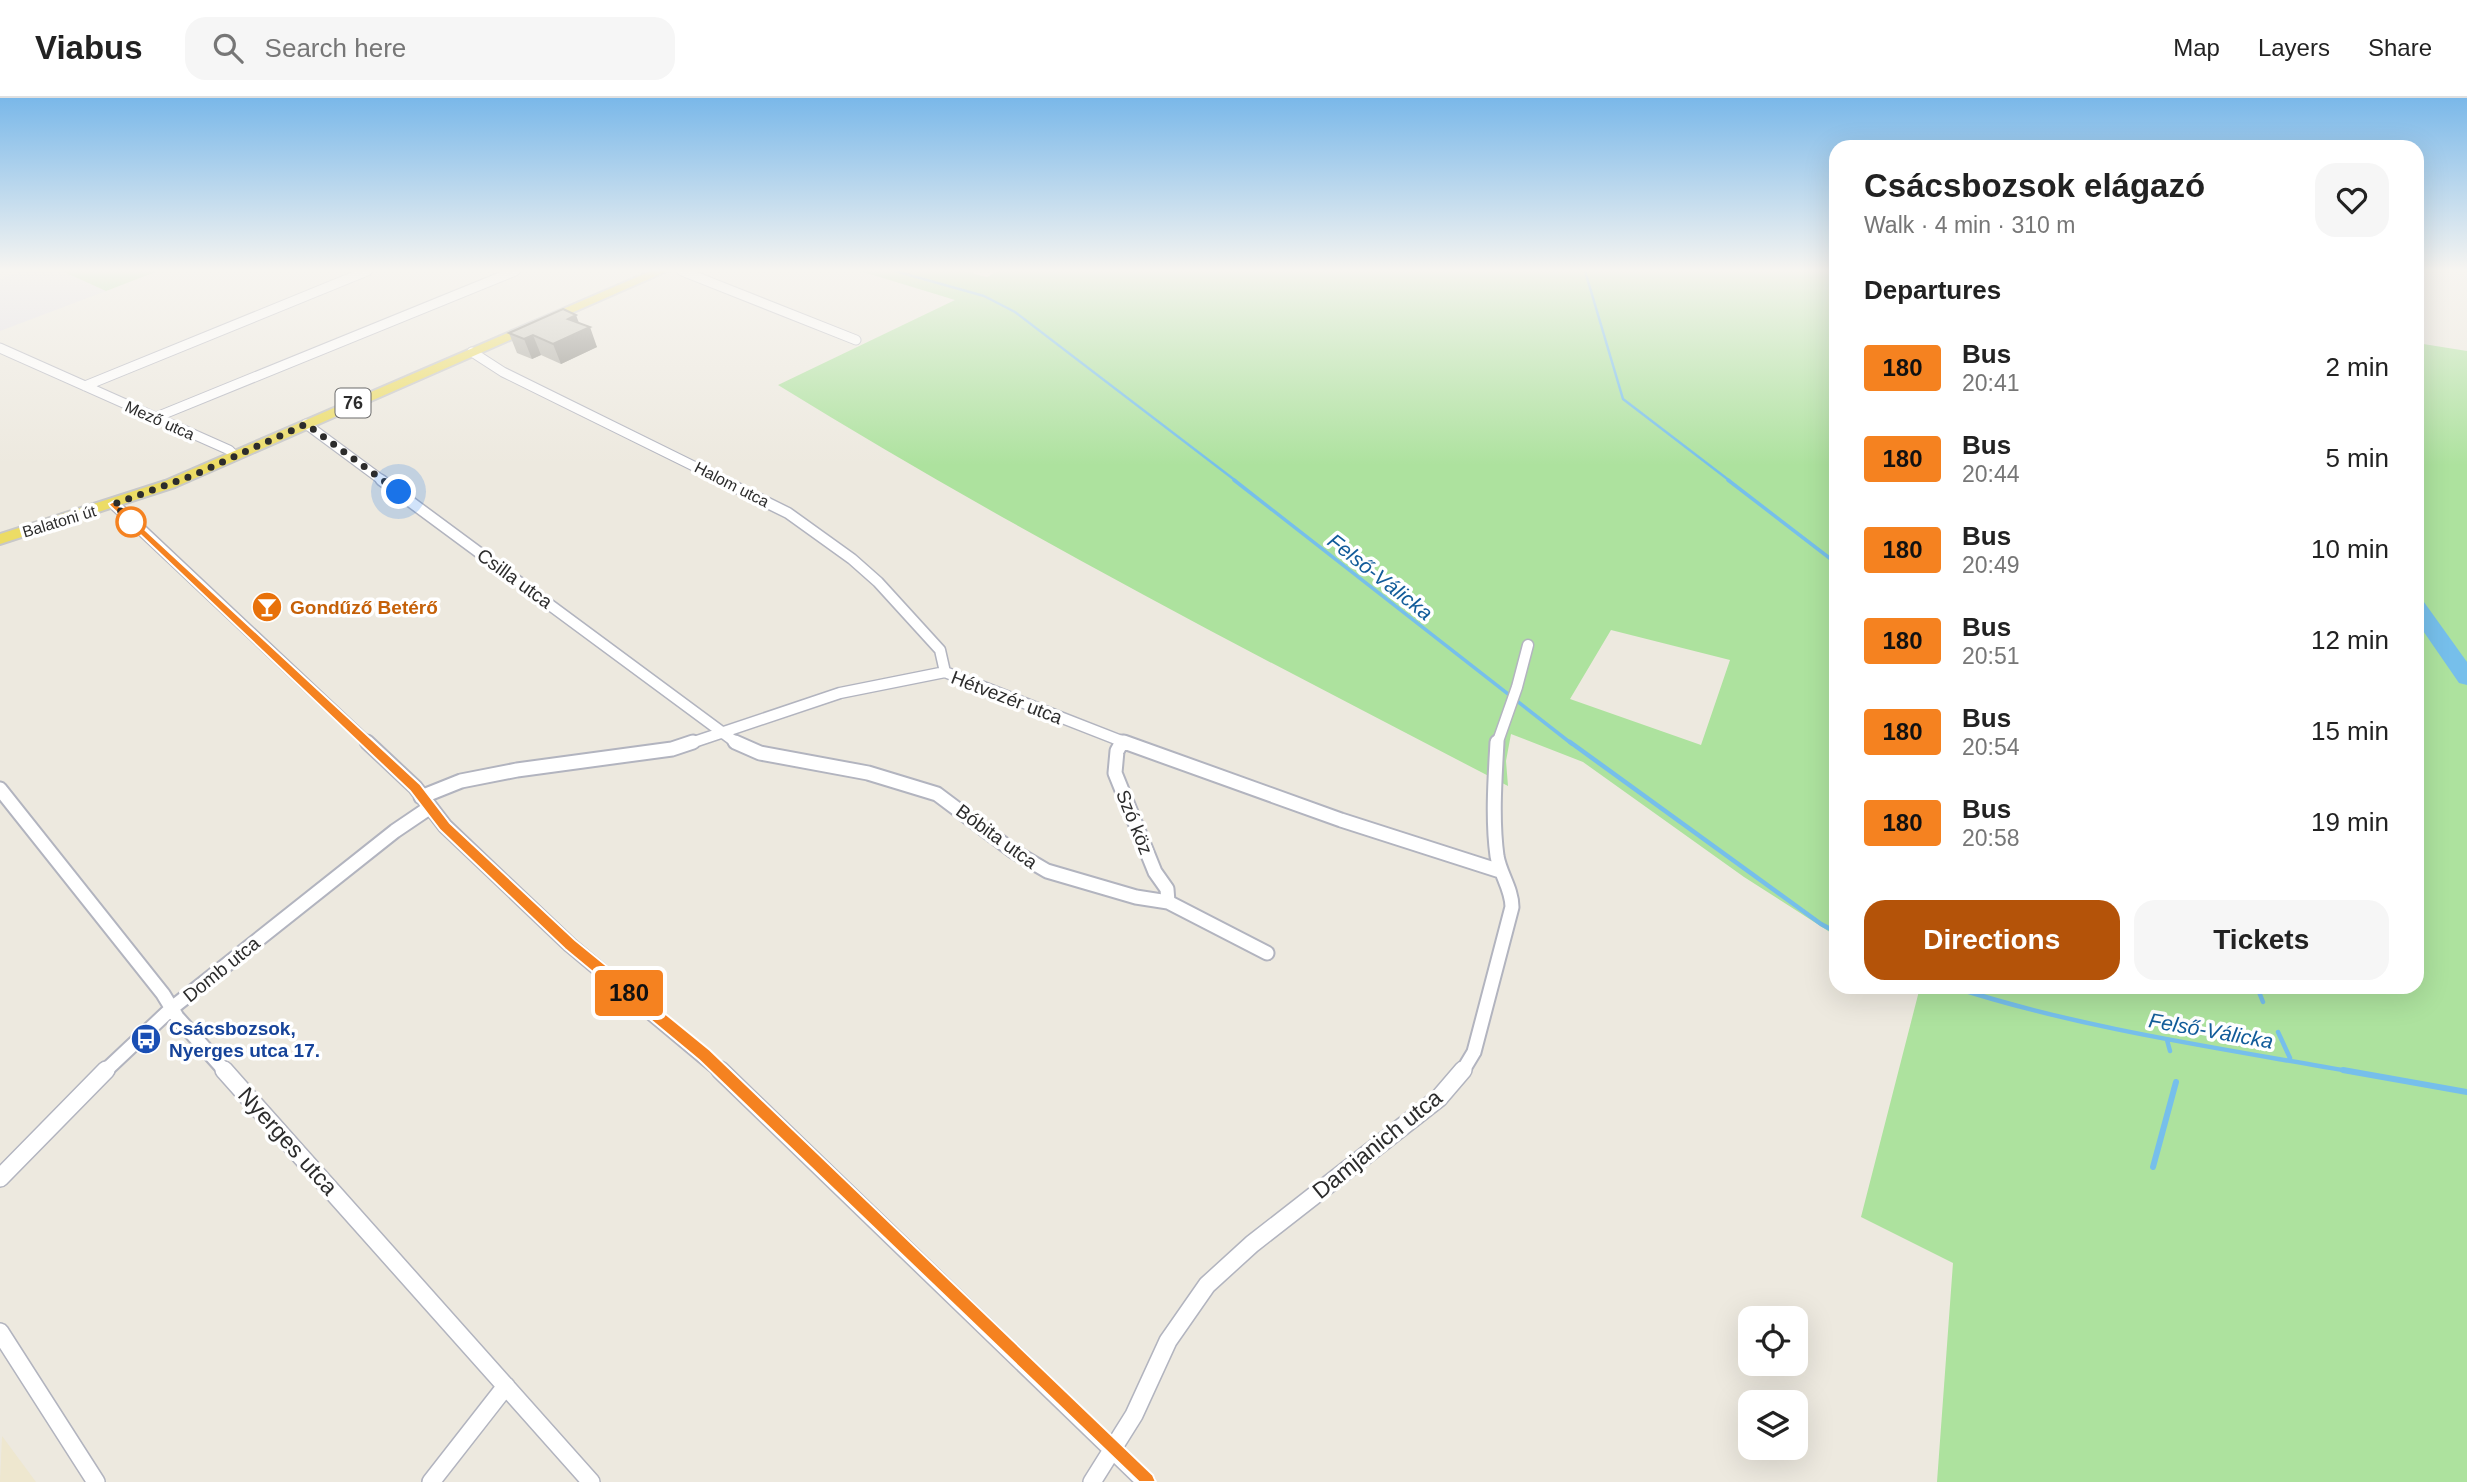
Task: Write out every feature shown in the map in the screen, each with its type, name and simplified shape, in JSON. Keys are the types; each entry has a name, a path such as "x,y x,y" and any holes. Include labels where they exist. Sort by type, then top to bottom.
{"main road":[{"name":"Balatoni út","path":"0,539 170,484 510,336"},
{"name":"Balatoni út","path":"0,532 138,490 211,461 234,455"}],"street":[{"name":"Mező utca","path":"85,386 209,336"},
{"path":"154,418 356,336"},
{"path":"845,336 856,340"},
{"name":"Mező utca","path":"0,348 229,450 234,455"},
{"name":"Halom utca","path":"472,352 503,372 744,490 797,519 852,559 903,608 940,650 945,672"},
{"name":"Csilla utca","path":"306,424 724,732"},
{"path":"114,504 415,787 425,803 570,945 704,1055 762,1109 1146,1482"},
{"path":"1510,706 1528,645"},
{"name":"Hétvezér utca","path":"425,803 461,781 517,770 672,749 840,693 945,672 1122,741 1341,820 1500,871"},
{"name":"Damjanich utca","path":"1091,1482 1134,1415 1168,1341 1207,1285 1262,1236 1439,1098 1463,1071 1474,1052 1512,907 1511,897 1500,871 1496,847 1497,737 1510,706"},
{"name":"Bóbita utca","path":"724,732 741,746 760,753 868,773 916,786 956,806 1013,851 1047,871 1136,897 1168,902 1267,953"},
{"name":"Szó köz","path":"1122,741 1116,751 1115,773 1155,872 1167,888 1168,902"},
{"name":"Nyerges utca","path":"0,789 177,1017 591,1482"},
{"name":"Domb utca","path":"0,1178 82,1093 172,1008 384,839 425,803"},
{"path":"0,1332 96,1482"},
{"path":"431,1482 506,1386"}],"shaded area":[{"path":"2,1436 36,1482 0,1482"}],"green space":[{"path":"881,336 1829,336 1829,932 1744,877 1583,762 1511,734 1506,761 1508,786 1048,542 778,385","holes":["1611,630 1730,660 1701,745 1570,699"]},
{"path":"2424,344 2467,351 2467,1482 1937,1482 1953,1263 1861,1217 1918,994 2424,994"}],"building":[{"path":"534,336 571,336 553,344"}],"waterway":[{"name":"Felső-Válicka","path":"1046,336 1236,481"},
{"path":"1604,336 1623,399 1730,481"},
{"name":"Felső-Válicka","path":"1234,480 1572,744"},
{"path":"1728,480 1829,558"},
{"path":"2424,617 2467,678"},
{"name":"Felső-Válicka","path":"1570,742 1829,928"},
{"name":"Felső-Válicka","path":"1976,994 2101,1026 2353,1072"},
{"path":"2260,994 2263,1002"},
{"path":"2278,1032 2290,1058"},
{"path":"2167,1040 2170,1051"},
{"name":"Felső-Válicka","path":"2343,1070 2467,1092"},
{"path":"2153,1167 2176,1082"}],"bus line":[{"name":"180","path":"114,504 415,787 445,826 570,945 704,1055 1146,1482"}],"place":[{"name":"Gondűző Betérő","path":"267,607"},
{"name":"Csácsbozsok, Nyerges utca 17.","path":"146,1039"}],"route":[{"path":"131,522 139,530 114,504 194,475 306,424 399,492"}]}
